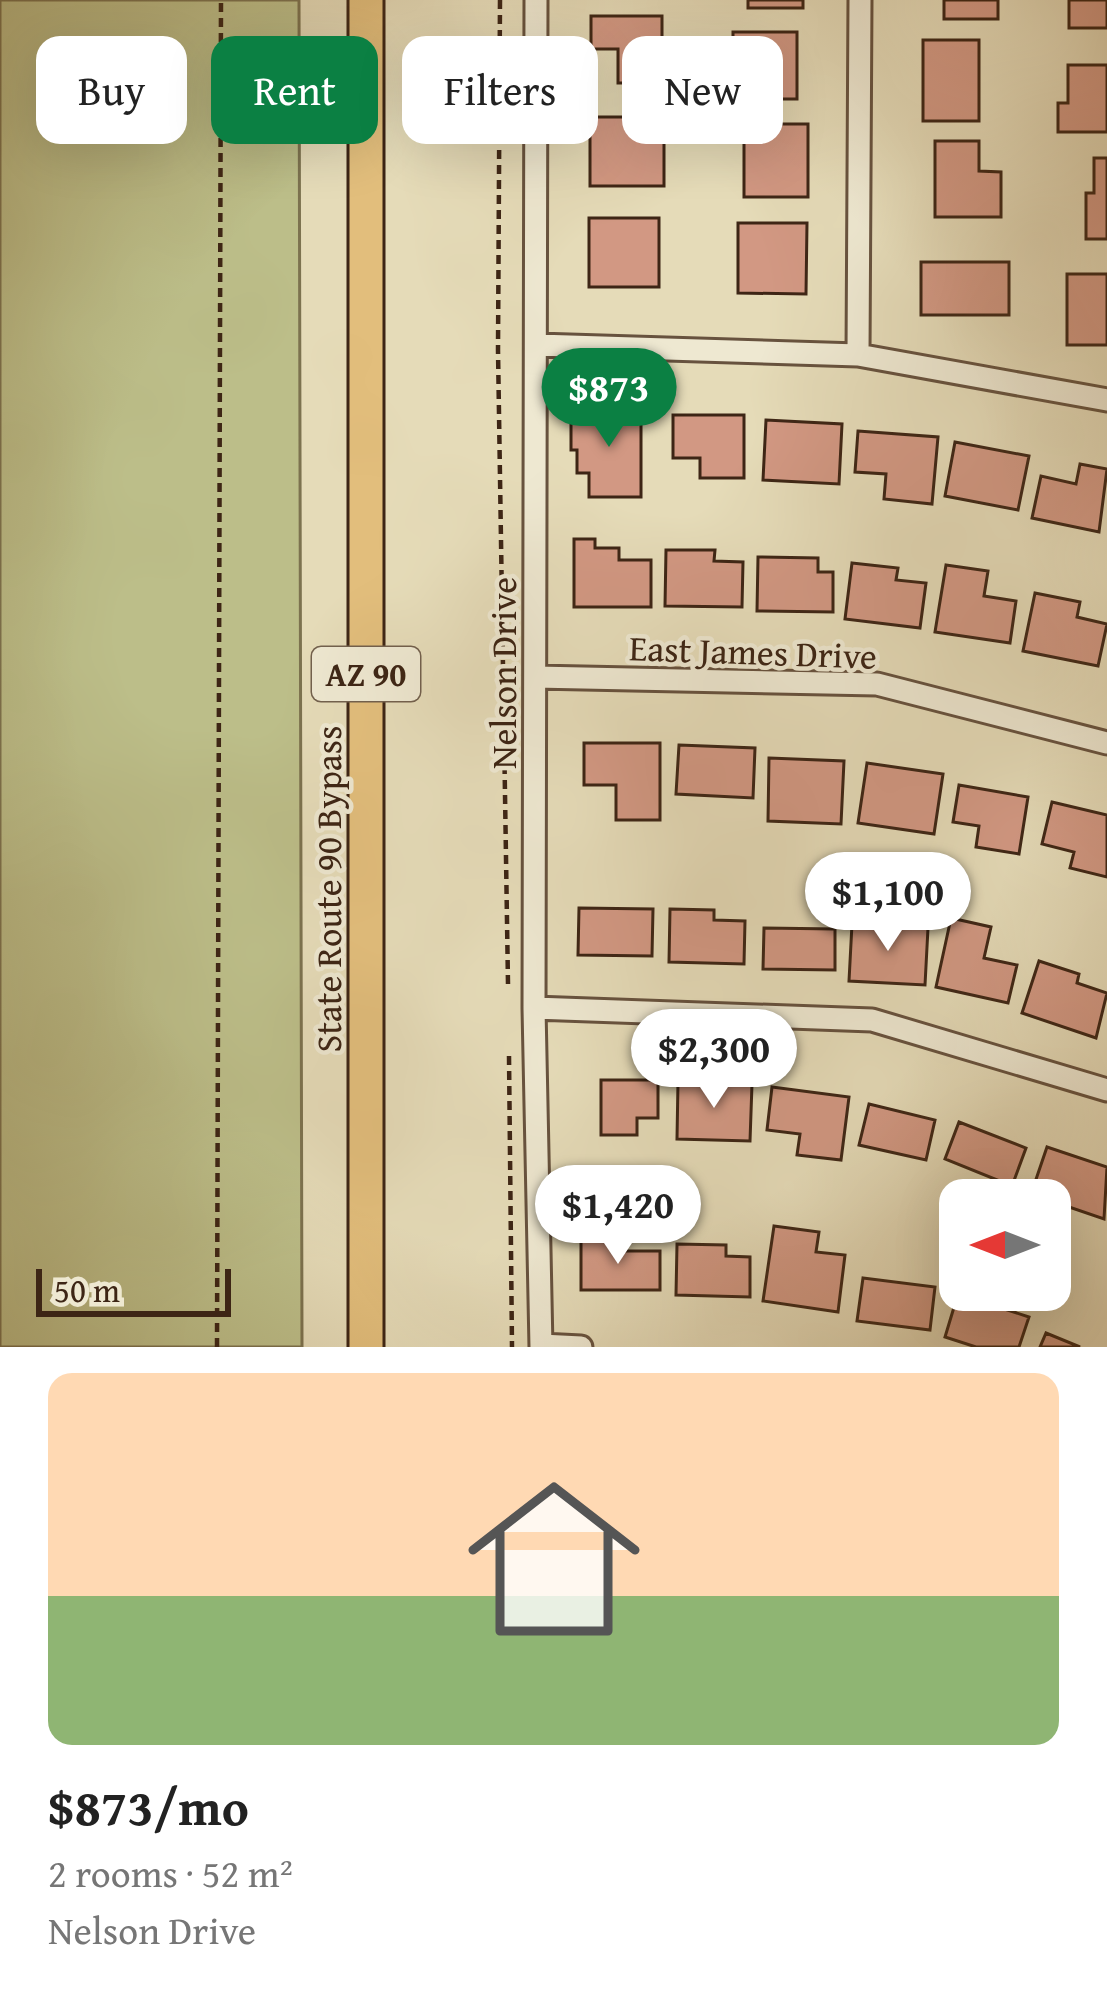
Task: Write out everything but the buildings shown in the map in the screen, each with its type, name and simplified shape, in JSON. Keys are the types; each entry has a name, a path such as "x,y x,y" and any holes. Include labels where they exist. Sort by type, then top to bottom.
{"highway":[{"name":"State Route 90 Bypass","path":"366,0 366,1347"}],"street":[{"name":"Nelson Drive","path":"536,0 534,1008 541,1346"},
{"path":"858,355 860,0"},
{"path":"537,345 858,355 1107,400"},
{"name":"East James Drive","path":"535,677 877,685 1107,743"},
{"path":"534,1008 872,1020 1107,1090"},
{"path":"541,1346 581,1347"}],"path":[{"path":"217,1347 221,0"},
{"path":"500,0 498,350 508,988"},
{"path":"509,1036 512,1347"}],"green space":[{"path":"0,0 299,0 299,36 211,36 211,144 299,144 302,1347 0,1347"}]}
